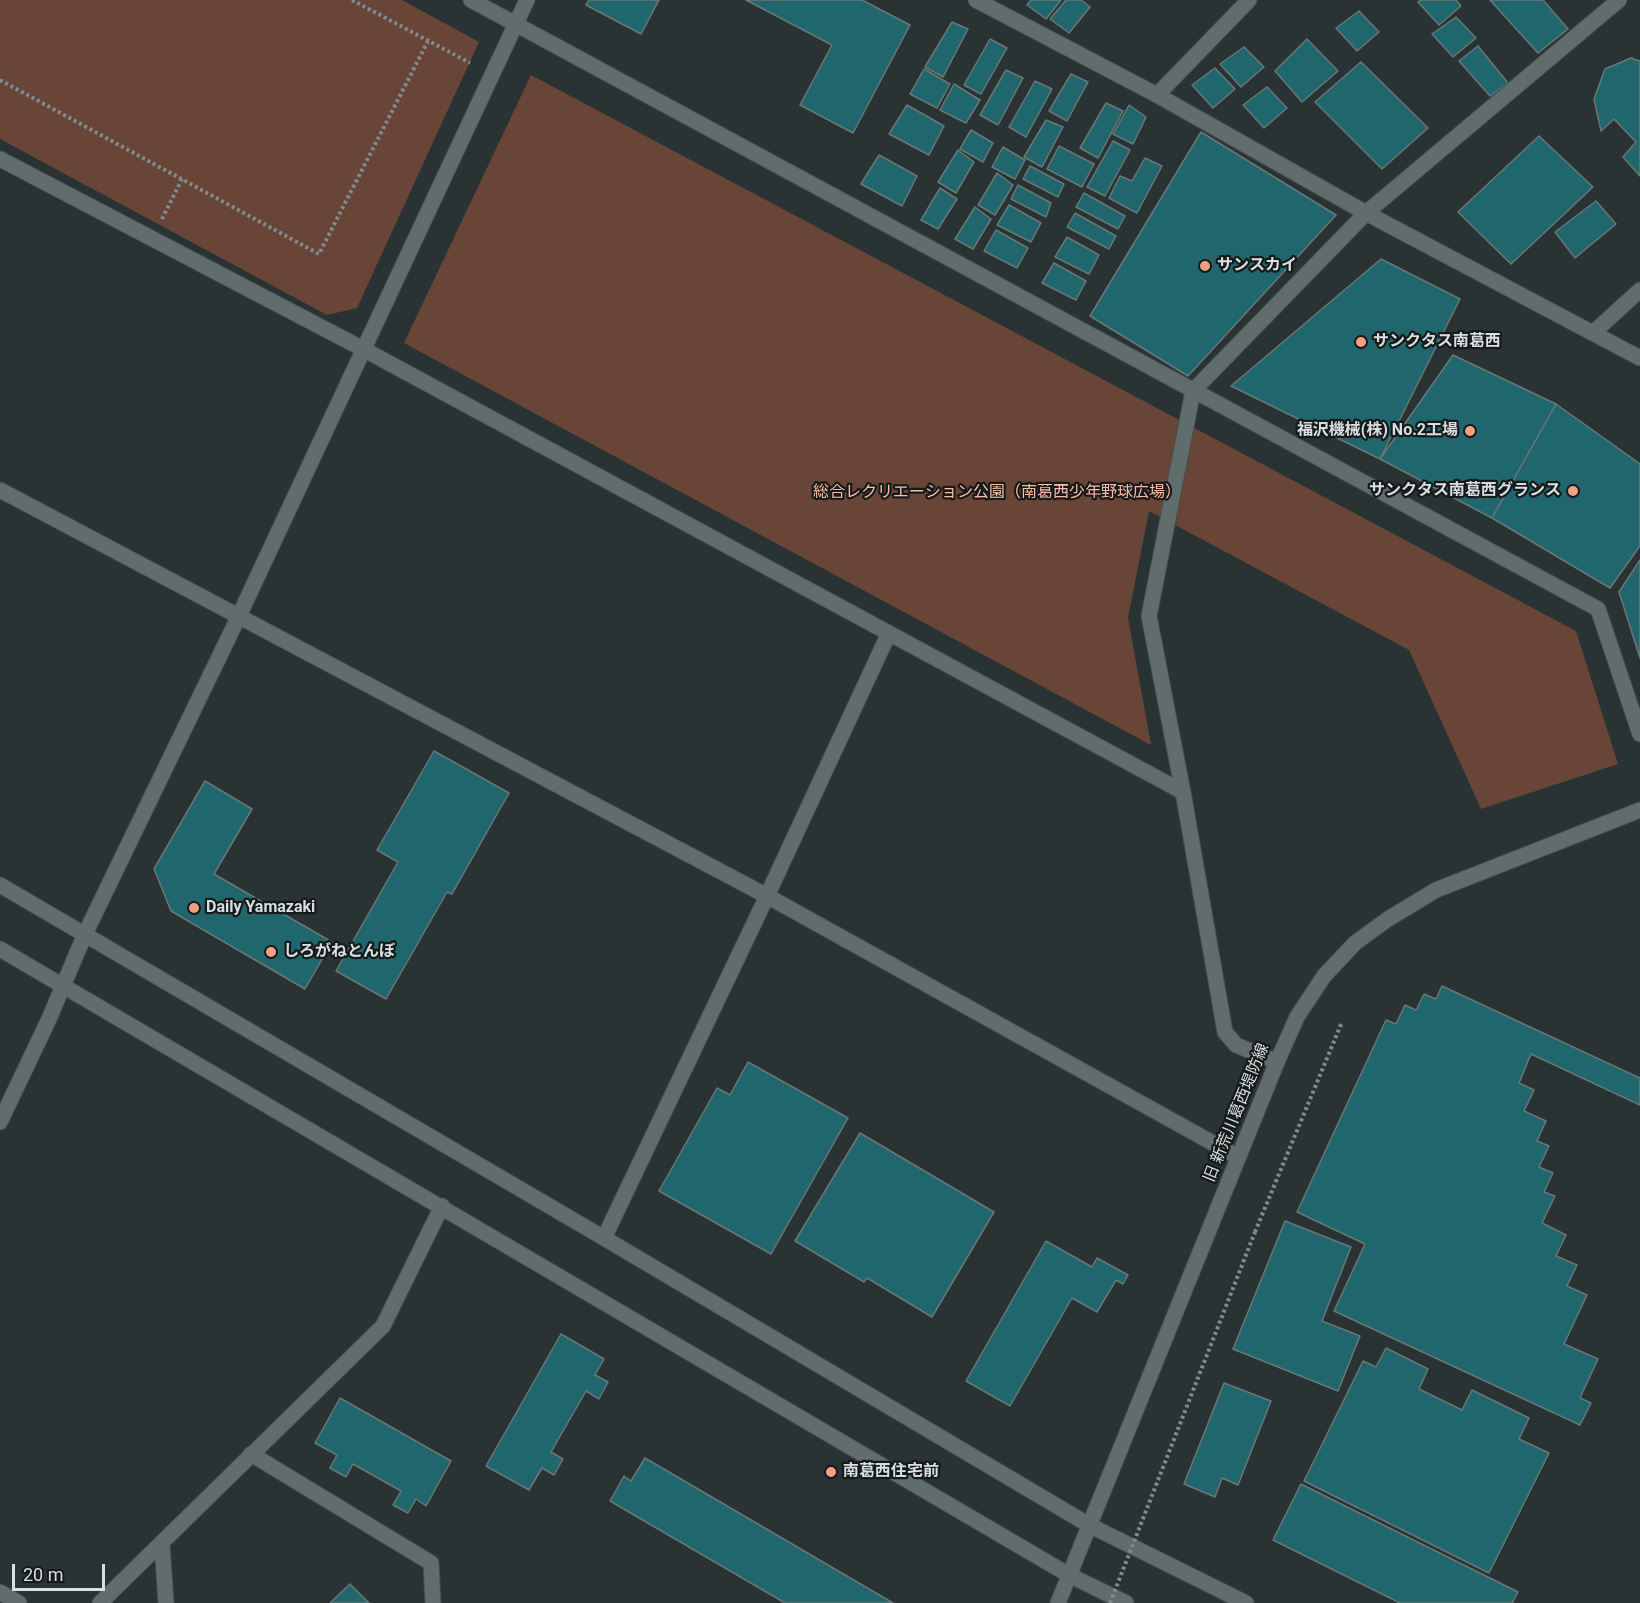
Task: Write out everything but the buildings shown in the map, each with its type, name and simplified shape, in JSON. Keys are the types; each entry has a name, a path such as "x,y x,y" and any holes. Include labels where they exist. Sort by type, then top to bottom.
{"street":[{"path":"471,0 1598,609 1640,734"},
{"path":"0,1122 64,986 85,934 238,618 527,0"},
{"path":"976,0 1157,95 1366,213 1640,358"},
{"path":"1157,95 1249,0"},
{"path":"1277,1062 1236,1045 1225,1032 1183,792 1149,616 1193,391 1366,213 1619,0"},
{"path":"0,159 363,349 1183,792"},
{"path":"1594,332 1640,290"},
{"path":"0,490 767,896 1238,1156"},
{"path":"604,1238 889,633"},
{"name":"旧 新荒川葛西堤防線","path":"1058,1603 1277,1062 1298,1017 1324,976 1355,943 1388,918 1436,890 1640,810"},
{"path":"0,885 1089,1525 1246,1603"},
{"path":"0,949 1069,1575 1126,1603"},
{"path":"100,1603 383,1326 442,1206"},
{"path":"251,1454 431,1563 433,1603"},
{"path":"162,1544 166,1603"},
{"path":"0,1592 19,1603"}],"path":[{"path":"352,0 470,63"},
{"path":"0,80 319,254 428,41"},
{"path":"152,238 182,179"},
{"path":"1110,1603 1255,1232 1342,1022"}],"green space":[{"path":"0,0 402,0 479,42 357,308 327,315 0,139"},
{"name":"総合レクリエーション公園（南葛西少年野球広場）","path":"531,75 1576,631 1618,764 1481,809 1409,650 1149,511 1128,618 1151,745 404,343"}],"place":[{"name":"サンスカイ","path":"1205,266"},
{"name":"サンクタス南葛西","path":"1361,342"},
{"name":"福沢機械(株) No.2工場","path":"1470,431"},
{"name":"サンクタス南葛西グランス","path":"1573,491"},
{"name":"Daily Yamazaki","path":"194,908"},
{"name":"しろがねとんぼ","path":"271,952"},
{"name":"南葛西住宅前","path":"831,1472"}]}
